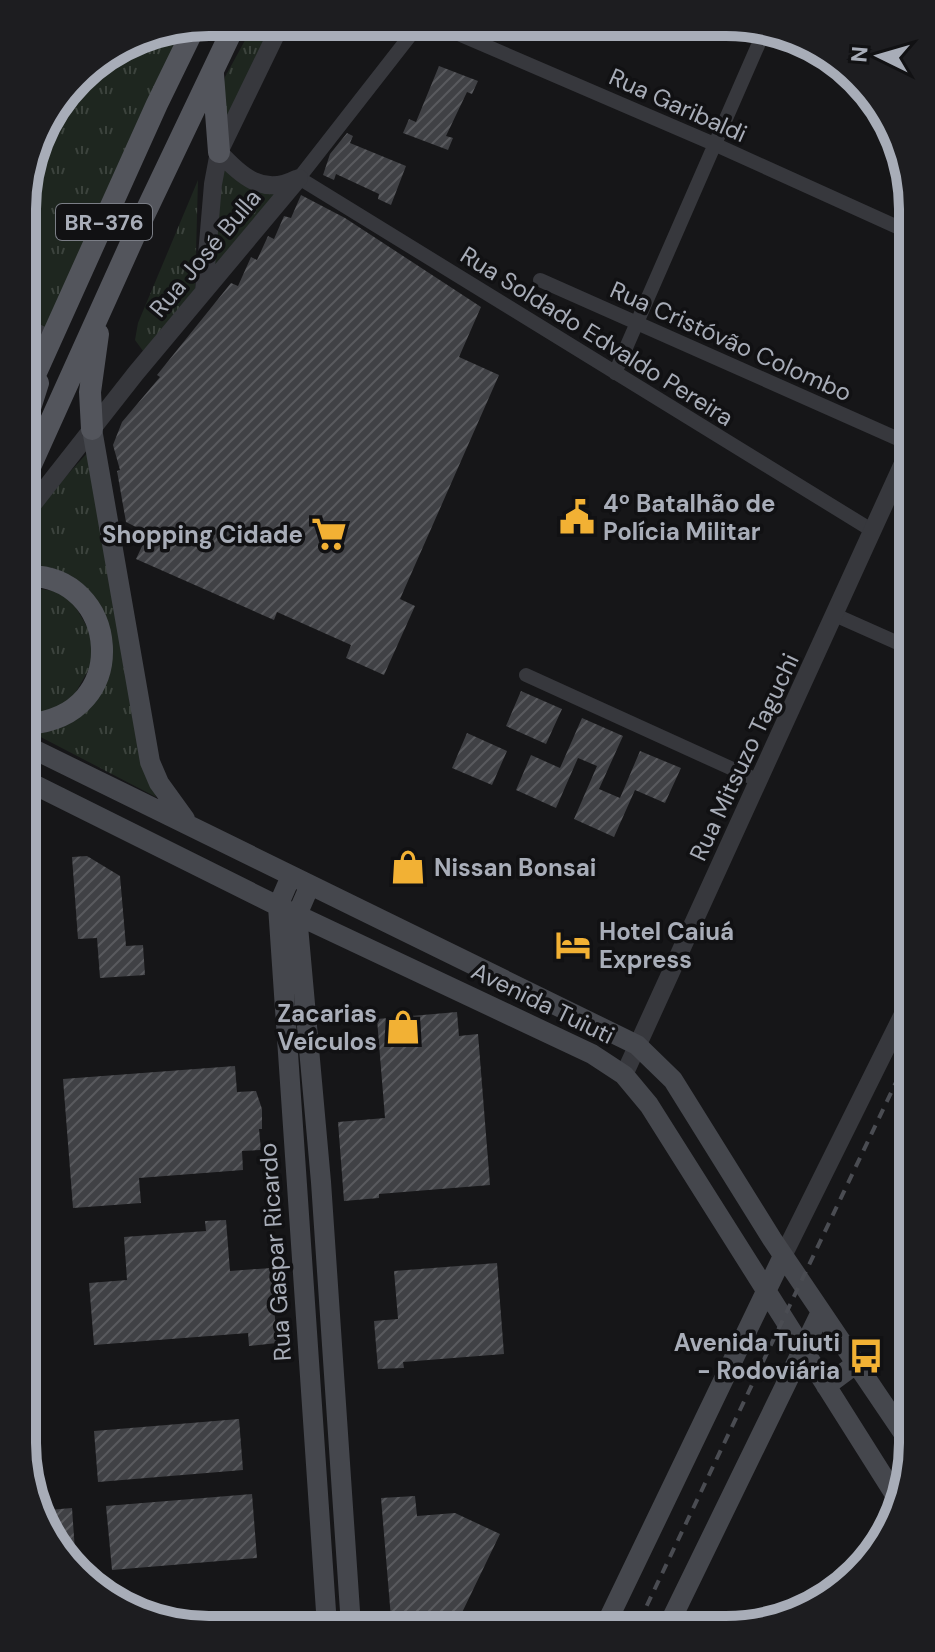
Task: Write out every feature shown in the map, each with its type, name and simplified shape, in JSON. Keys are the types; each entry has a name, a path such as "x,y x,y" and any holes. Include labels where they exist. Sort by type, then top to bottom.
{"main road":[{"name":"BR-376","path":"36,454 229,36"},
{"name":"BR-376","path":"36,390 52,340 190,37"},
{"path":"157,104 183,38"},
{"path":"213,71 219,152"},
{"path":"101,309 90,392 92,429 150,762 159,783 190,825"},
{"path":"36,365 52,340"},
{"path":"36,374 52,340"},
{"path":"36,578 66,587 80,598 97,623 104,650 101,672 78,706 62,716 36,723"},
{"name":"Avenida Tuiuti","path":"36,750 637,1045 673,1080 788,1263 899,1426"},
{"name":"Avenida Tuiuti","path":"36,785 278,906 592,1054 624,1075 649,1105 892,1491"},
{"name":"Rua Gaspar Ricardo","path":"291,876 278,906 291,961 320,1168 350,1616"},
{"name":"Rua Gaspar Ricardo","path":"310,885 297,915 291,961 326,1616"},
{"path":"699,1183 723,1161"},
{"path":"610,1616 788,1263"},
{"path":"673,1616 798,1341 817,1306"},
{"path":"826,1386 857,1363"}],"street":[{"path":"204,291 213,184 219,152 275,36"},
{"name":"Rua José Bulla","path":"36,500 299,178 410,36"},
{"name":"Rua Garibaldi","path":"463,36 899,228"},
{"path":"615,373 761,39"},
{"path":"219,152 248,180 262,186 285,185 299,178"},
{"name":"Rua Soldado Edvaldo Pereira","path":"299,178 873,531"},
{"name":"Rua Cristóvão Colombo","path":"540,280 899,439"},
{"path":"36,333 52,340"},
{"name":"Rua Mitsuzo Taguchi","path":"624,1075 899,472"},
{"path":"835,615 899,643"},
{"path":"526,675 759,781"},
{"path":"788,1263 899,1024"}],"green space":[{"path":"247,36 268,36 229,115 219,109 225,77"},
{"path":"181,38 52,340 36,333 37,186 45,153 65,113 95,79 132,54"},
{"path":"219,152 235,170 285,185 204,291"},
{"path":"198,180 195,289 191,299 146,355 135,340 138,323"},
{"path":"91,449 147,775 156,797 36,735 36,729 102,683 91,597 76,579 36,565 36,509"},
{"path":"36,588 54,591 72,601 92,635 93,662 69,704 36,715"}],"building":[{"path":"439,66 478,81 472,94 467,92 446,136 453,138 448,150 403,133 409,119 416,122"},
{"path":"347,133 353,136 350,143 406,166 391,205 378,199 379,194 336,174 334,180 323,175 330,154"},
{"path":"301,195 345,218 481,307 459,357 499,375 400,599 415,606 384,675 346,658 351,645 277,612 274,620 136,559 144,542 136,538 140,529 126,522 117,471 120,470 113,445 122,422 231,283 238,286 251,257 257,260 268,236 274,239 284,216 291,218"},
{"path":"521,691 562,709 546,744 506,726"},
{"path":"582,718 623,736 599,789 620,798 640,751 681,768 665,803 635,790 614,837 574,819 597,766 578,758 556,808 516,790 531,755 560,768"},
{"path":"467,733 507,751 492,785 452,768"},
{"path":"87,856 120,876 126,946 143,945 145,975 100,978 97,938 78,939 72,857"},
{"path":"457,1012 459,1036 478,1034 490,1185 379,1194 379,1198 344,1201 338,1122 385,1118 377,1019"},
{"path":"235,1066 237,1092 256,1091 262,1109 262,1129 259,1129 261,1150 242,1151 243,1170 139,1178 141,1203 73,1208 63,1079"},
{"path":"226,1220 230,1271 271,1268 277,1343 249,1346 248,1333 94,1345 89,1283 127,1280 124,1237 206,1231 205,1221"},
{"path":"497,1263 504,1354 403,1362 404,1368 378,1369 374,1321 398,1319 394,1271"},
{"path":"239,1419 243,1470 98,1482 94,1431"},
{"path":"252,1494 257,1558 112,1570 106,1506"},
{"path":"415,1496 417,1516 455,1513 500,1534 460,1616 391,1616 381,1498"},
{"path":"72,1508 75,1552 65,1539 50,1510"}],"railway":[{"path":"642,1616 899,1076"}],"place":[{"name":"4º Batalhão de Polícia Militar","path":"577,517"},
{"name":"Shopping Cidade","path":"329,534"},
{"name":"Nissan Bonsai","path":"408,867"},
{"name":"Hotel Caiuá Express","path":"573,945"},
{"name":"Zacarias Veículos","path":"403,1027"},
{"name":"Avenida Tuiuti - Rodoviária","path":"866,1356"}]}
